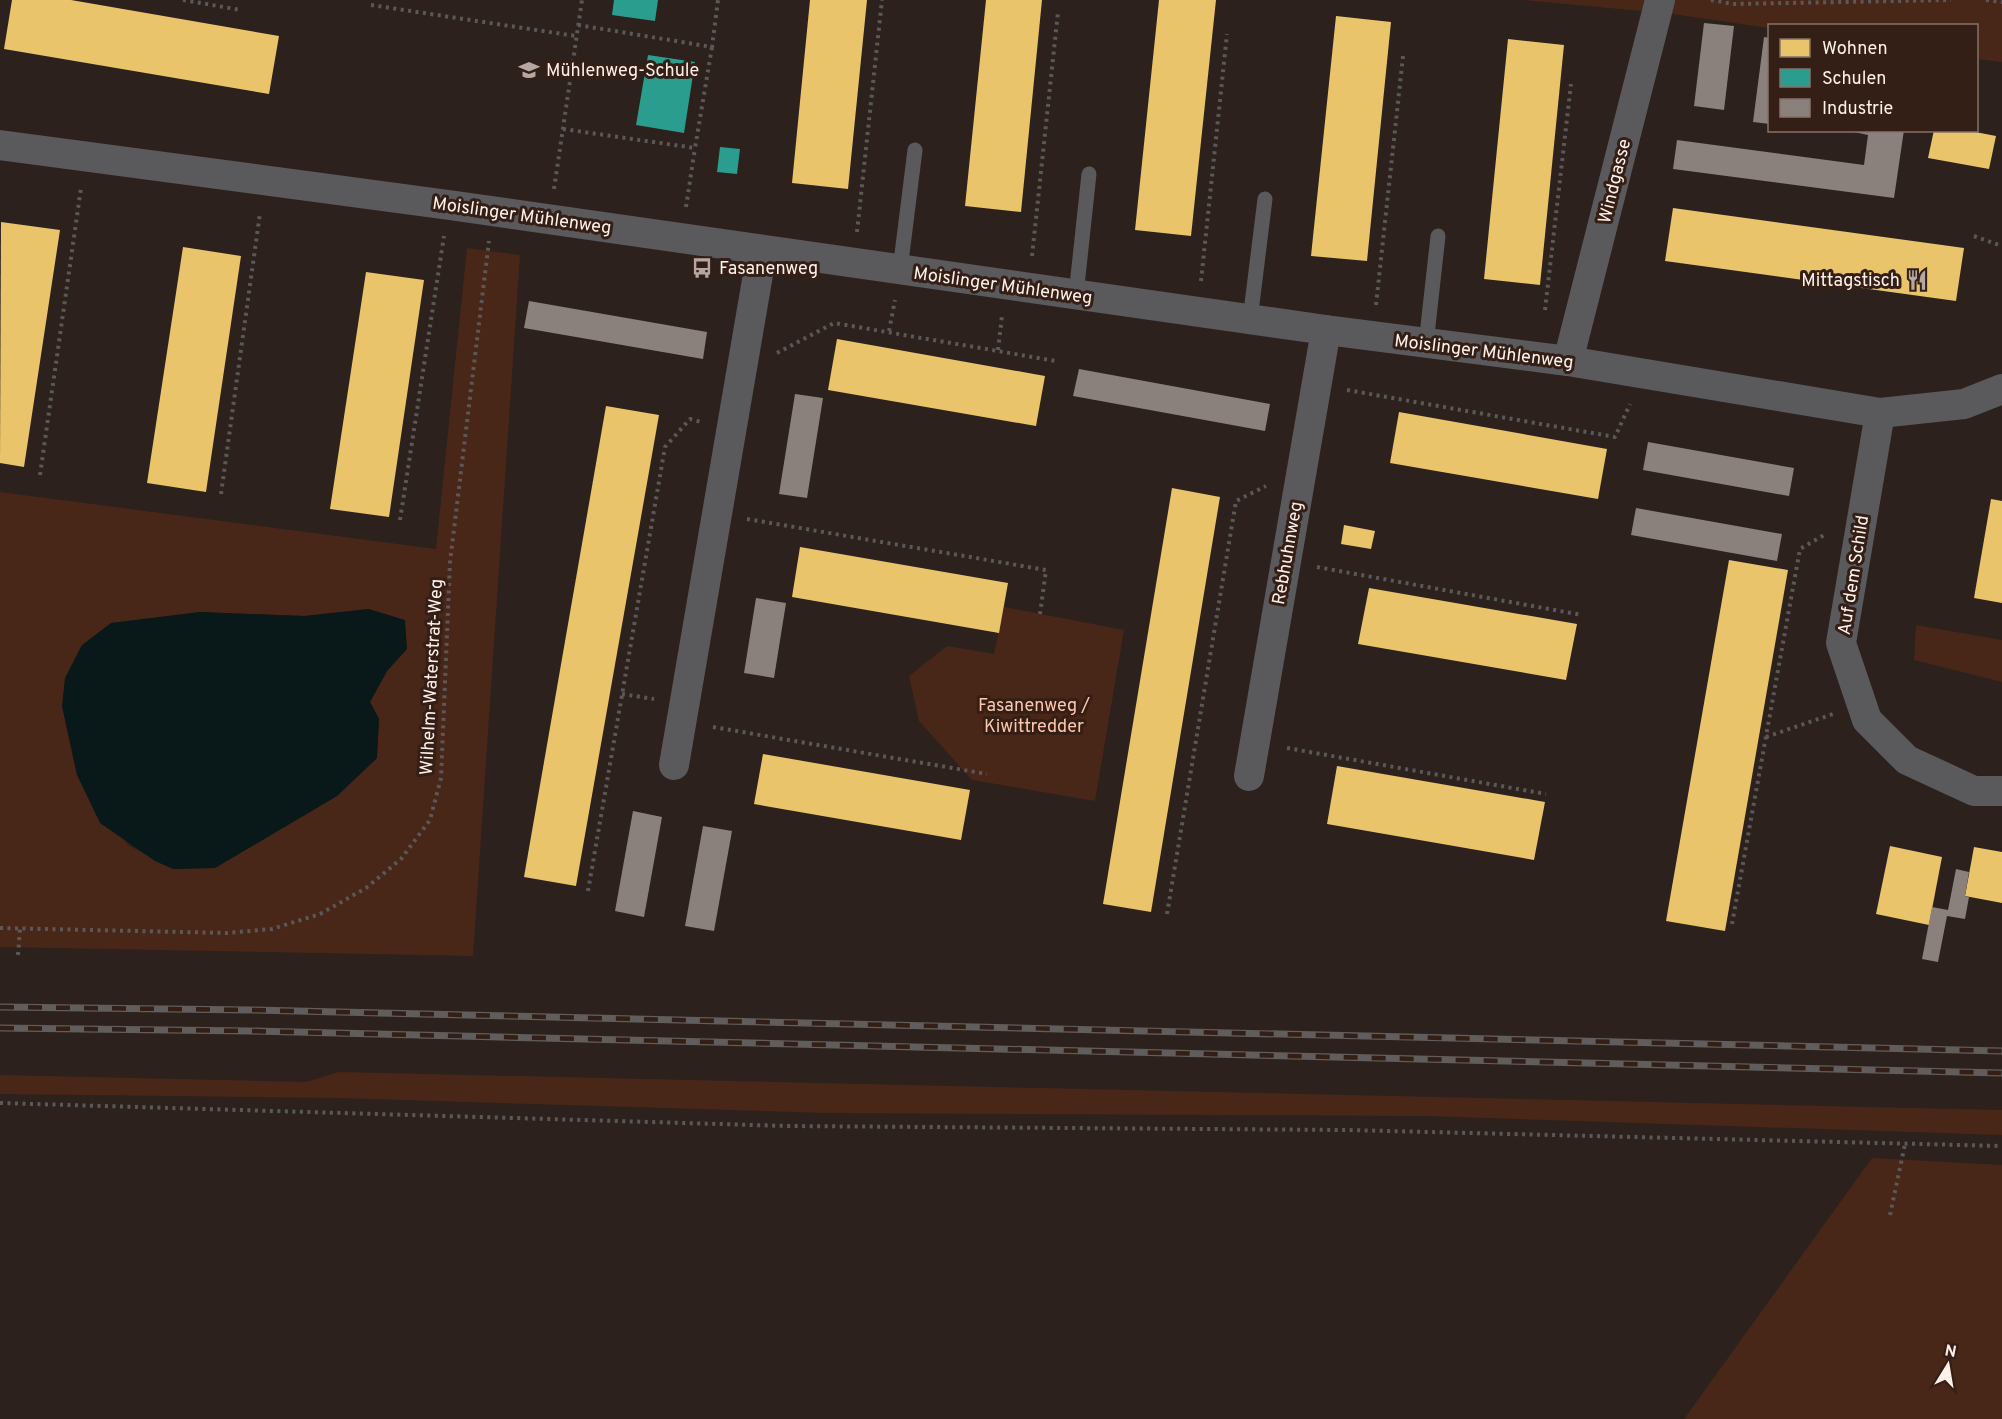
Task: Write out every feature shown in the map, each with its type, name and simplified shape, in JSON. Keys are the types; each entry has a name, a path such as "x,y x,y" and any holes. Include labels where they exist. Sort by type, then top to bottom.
{"street":[{"name":"Windgasse","path":"1568,361 1660,0"},
{"name":"Moislinger Mühlenweg","path":"0,145 550,219 1250,320 1568,361 1880,413 1964,404 2002,389"},
{"path":"674,765 762,251"},
{"name":"Rebhuhnweg","path":"1249,776 1326,330"},
{"name":"Auf dem Schild","path":"1880,413 1841,643 1867,720 1907,760 1974,791 2002,791"}],"lane":[{"path":"900,270 915,150"},
{"path":"1076,295 1089,174"},
{"path":"1250,320 1265,199"},
{"path":"1426,344 1438,236"}],"path":[{"path":"183,0 241,10"},
{"path":"550,219 582,0"},
{"path":"681,239 718,0"},
{"path":"852,264 882,0"},
{"path":"1711,0 1733,4 1951,0"},
{"path":"1986,0 2002,2"},
{"path":"371,5 576,36"},
{"path":"1028,289 1058,12"},
{"path":"578,25 712,47"},
{"path":"1196,312 1227,34"},
{"path":"1371,336 1402,56"},
{"path":"1537,358 1544,322 1571,84"},
{"path":"563,129 695,148"},
{"path":"40,475 85,156"},
{"path":"221,494 265,180"},
{"path":"400,520 448,205"},
{"name":"Wilhelm-Waterstrat-Weg","path":"0,928 227,933 272,929 320,914 366,888 400,859 430,820 441,778 450,562 492,211"},
{"path":"1974,236 2002,246"},
{"path":"744,353 768,357 834,323 1056,361"},
{"path":"1316,385 1615,436 1645,374"},
{"path":"588,891 665,447 690,419 731,428"},
{"path":"1167,914 1236,501 1302,468"},
{"path":"1732,924 1800,549 1863,513"},
{"path":"717,514 1046,570 1040,614"},
{"path":"1286,562 1582,615"},
{"path":"1766,738 1862,705"},
{"path":"681,722 987,774"},
{"path":"1255,742 1546,794"},
{"path":"18,955 20,929"},
{"path":"0,1103 787,1126 1347,1130 2002,1146"},
{"path":"1890,1215 1905,1144"}],"green space":[{"path":"1523,0 2002,0 2002,62 1978,59 1978,24 1768,24 1768,28 1673,14"},
{"path":"467,248 520,255 473,956 0,947 0,492 436,549","holes":["369,609 407,649 387,671 370,702 379,719 377,758 337,796 215,868 173,869 128,845 77,775 62,706 111,623 200,612 304,616"]},
{"name":"Fasanenweg / Kiwittredder","path":"1004,607 1124,630 1095,801 972,780 919,721 909,676 947,646 994,654"},
{"path":"1916,625 2002,640 2002,682 1914,660"},
{"path":"339,1072 2002,1110 2002,1135 1427,1116 826,1113 339,1098 0,1094 0,1075 306,1082"},
{"path":"1872,1158 2002,1165 2002,1419 1684,1419"}],"shaded area":[{"path":"369,609 405,620 407,649 387,671 370,702 379,719 377,758 337,796 215,868 173,869 155,861 100,823 77,775 62,706 65,678 82,645 111,623 200,612 304,616"}],"building: Wohnen":[{"path":"12,0 71,0 279,36 269,94 4,49"},
{"path":"810,0 867,0 848,189 792,183"},
{"path":"986,0 1042,0 1021,212 965,206"},
{"path":"1159,0 1216,0 1191,236 1135,230"},
{"path":"1336,16 1391,22 1367,261 1311,256"},
{"path":"1508,39 1564,45 1540,285 1484,279"},
{"path":"1934,132 1975,132 1996,136 1989,169 1928,158"},
{"path":"1673,208 1964,248 1956,301 1665,261"},
{"path":"1,222 60,230 24,467 0,463"},
{"path":"183,247 241,256 206,492 147,483"},
{"path":"366,272 424,280 389,517 330,509"},
{"path":"837,339 1045,376 1036,426 828,390"},
{"path":"606,406 659,415 576,886 524,877"},
{"path":"1399,412 1607,449 1598,499 1390,463"},
{"path":"1172,488 1220,497 1151,912 1103,904"},
{"path":"1991,499 2002,501 2002,603 1974,598"},
{"path":"1344,525 1375,531 1371,549 1341,544"},
{"path":"800,547 1008,583 999,633 792,597"},
{"path":"1729,560 1788,570 1725,931 1666,921"},
{"path":"1369,588 1577,624 1566,680 1358,644"},
{"path":"763,754 970,790 961,840 754,804"},
{"path":"1337,766 1545,802 1534,860 1327,824"},
{"path":"1890,846 1942,857 1929,925 1876,914"},
{"path":"1974,847 2002,852 2002,903 1965,896"}],"building: Schulen":[{"name":"Mühlenweg-Schule","path":"614,0 658,0 655,21 612,15"},
{"path":"648,55 695,62 684,133 636,125"},
{"path":"720,147 740,149 737,174 717,172"}],"building: Industrie":[{"path":"1704,23 1734,26 1724,110 1694,106"},
{"path":"1764,37 1768,38 1768,124 1753,122"},
{"path":"1854,132 1904,132 1894,198 1673,169 1677,140 1864,165 1868,135"},
{"path":"529,301 707,332 703,359 524,328"},
{"path":"1079,369 1270,404 1265,431 1073,396"},
{"path":"795,394 823,398 807,498 779,494"},
{"path":"1648,442 1794,468 1789,496 1643,470"},
{"path":"1636,508 1782,534 1777,561 1631,535"},
{"path":"756,598 786,603 774,678 744,673"},
{"path":"633,811 662,817 644,917 615,911"},
{"path":"703,826 732,831 714,931 685,926"},
{"path":"1956,869 1969,872 1965,896 1969,897 1965,919 1947,916 1938,962 1922,959 1932,907 1948,910"}],"railway":[{"path":"0,1007 251,1010 2002,1051"},
{"path":"0,1028 250,1031 2002,1073"}],"place":[{"name":"Mühlenweg-Schule","path":"529,70"},
{"name":"Fasanenweg","path":"702,268"},
{"name":"Mittagstisch","path":"1917,280"}]}
